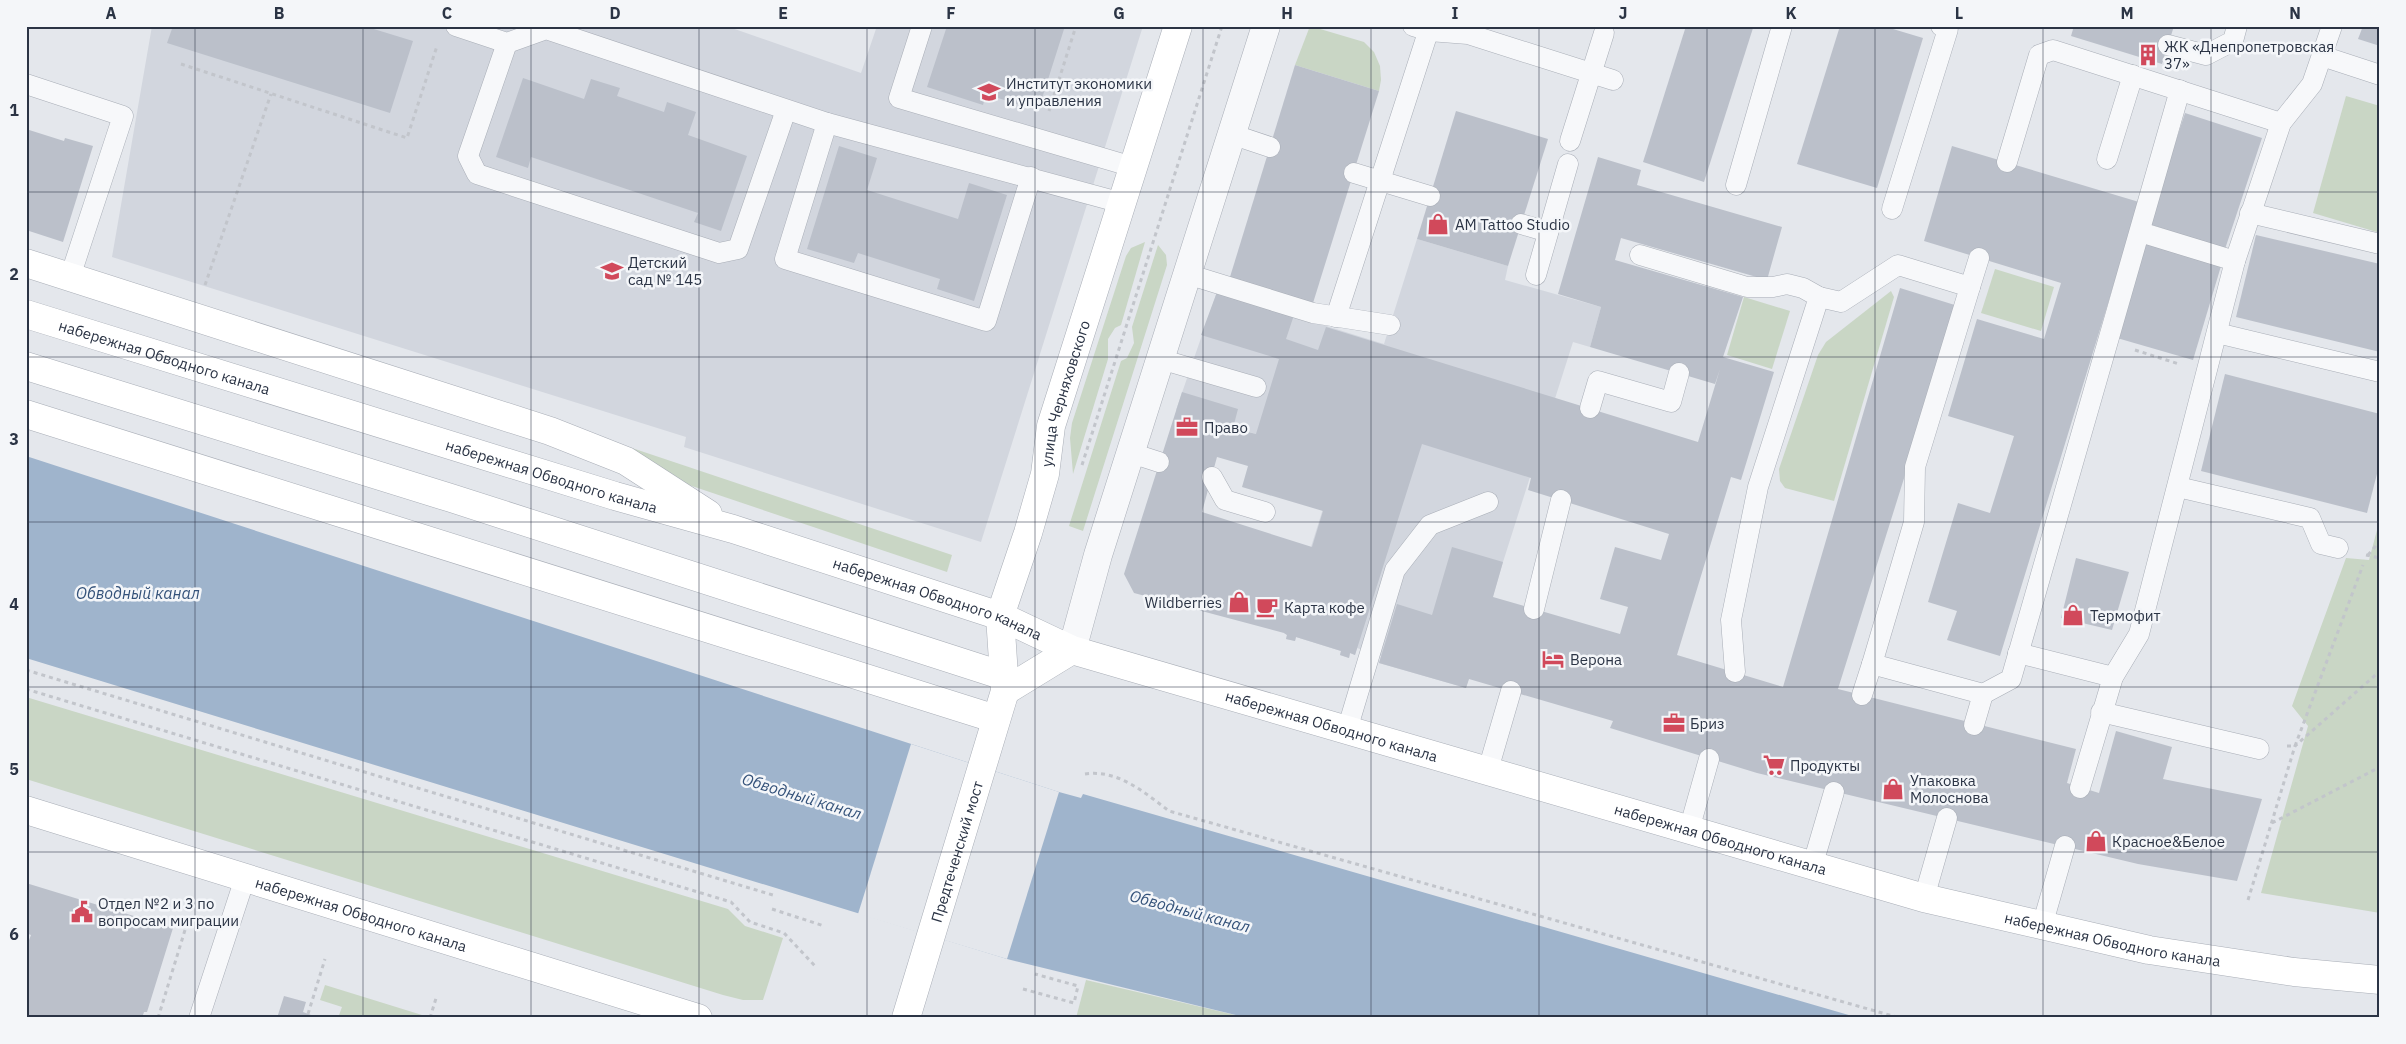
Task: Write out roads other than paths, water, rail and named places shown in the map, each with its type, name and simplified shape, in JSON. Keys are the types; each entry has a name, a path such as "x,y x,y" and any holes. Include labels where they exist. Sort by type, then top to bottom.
{"main road":[{"name":"улица Черняховского","path":"982,767 1004,683 1000,616 1028,533 1045,474 1051,426 1178,26"},
{"path":"26,263 550,431 626,460 733,529"},
{"name":"набережная Обводного канала","path":"26,314 615,496 733,529 1000,616 1072,650 1924,898 2148,950 2294,972 2380,980"},
{"path":"26,366 516,519 1004,683"},
{"path":"26,414 996,719"},
{"name":"набережная Обводного канала","path":"1004,683 1072,650"},
{"name":"Предтеченский мост","path":"906,1018 982,767"},
{"name":"набережная Обводного канала","path":"26,810 698,1018"}],"street":[{"path":"1072,650 1098,555 1266,26"}],"lane":[{"path":"456,26 507,43 546,29 827,123 1122,203"},
{"path":"922,26 899,98 1133,167"},
{"path":"1736,185 1782,26"},
{"path":"1892,210 1948,29 1941,26"},
{"path":"2168,45 2206,54 2233,42 2237,26"},
{"path":"2080,788 2101,712 2113,678 2139,634 2235,261 2250,213 2281,123 2312,84 2332,26"},
{"path":"1336,317 1382,181 1424,28 1468,34 1613,80"},
{"path":"1570,141 1604,33"},
{"path":"507,43 468,156 477,174 719,253 738,248 786,110"},
{"path":"2007,162 2039,55 2053,50 2281,123"},
{"path":"2322,56 2380,76"},
{"path":"2107,159 2133,75"},
{"path":"26,84 123,116 70,277"},
{"path":"1872,664 1983,694 2011,679 2180,90"},
{"path":"827,123 785,259 986,321 1031,177"},
{"path":"1231,134 1270,147"},
{"path":"1536,275 1568,164"},
{"path":"1354,173 1430,196"},
{"path":"2250,213 2380,244"},
{"path":"1521,224 1548,232"},
{"path":"2140,232 2235,261"},
{"path":"1640,255 1706,281 1747,287 1773,287 1787,284 1803,288 1819,298 1841,302 1898,265 1970,287"},
{"path":"1862,695 1914,522 1915,467 1979,258"},
{"path":"1187,274 1313,313 1390,325"},
{"path":"1735,672 1731,620 1758,487 1819,298"},
{"path":"2217,333 2380,372"},
{"path":"1160,360 1256,387"},
{"path":"1590,408 1598,380 1671,402 1679,373"},
{"path":"1131,453 1159,462"},
{"path":"1212,477 1225,500 1265,512"},
{"path":"2178,487 2310,518 2321,544 2338,548"},
{"path":"1534,609 1561,500"},
{"path":"1347,730 1395,570 1430,525 1488,502"},
{"path":"2018,653 2113,678"},
{"path":"1488,770 1511,691"},
{"path":"1974,724 1983,694"},
{"path":"2101,712 2259,749"},
{"path":"1688,830 1709,759"},
{"path":"1812,866 1834,792"},
{"path":"1924,898 1946,818"},
{"path":"2042,926 2064,846"},
{"path":"199,1018 245,878"}],"water":[{"name":"Обводный канал","path":"26,456 1059,792 1081,798 1083,794 1859,1018 1248,1018 1007,959 26,658"}],"place":[{"name":"ЖК «Днепропетровская 37»","path":"2148,55"},
{"name":"Институт экономики и управления","path":"989,92"},
{"name":"AM Tattoo Studio","path":"1438,224"},
{"name":"Детский сад № 145","path":"612,271"},
{"name":"Право","path":"1187,427"},
{"name":"Wildberries","path":"1239,602"},
{"name":"Карта кофе","path":"1267,607"},
{"name":"Термофит","path":"2073,615"},
{"name":"Верона","path":"1553,659"},
{"name":"Бриз","path":"1674,723"},
{"name":"Продукты","path":"1774,765"},
{"name":"Упаковка Молоснова","path":"1893,789"},
{"name":"Красное&Белое","path":"2096,841"},
{"name":"Отдел №2 и 3 по вопросам миграции","path":"82,912"}]}
